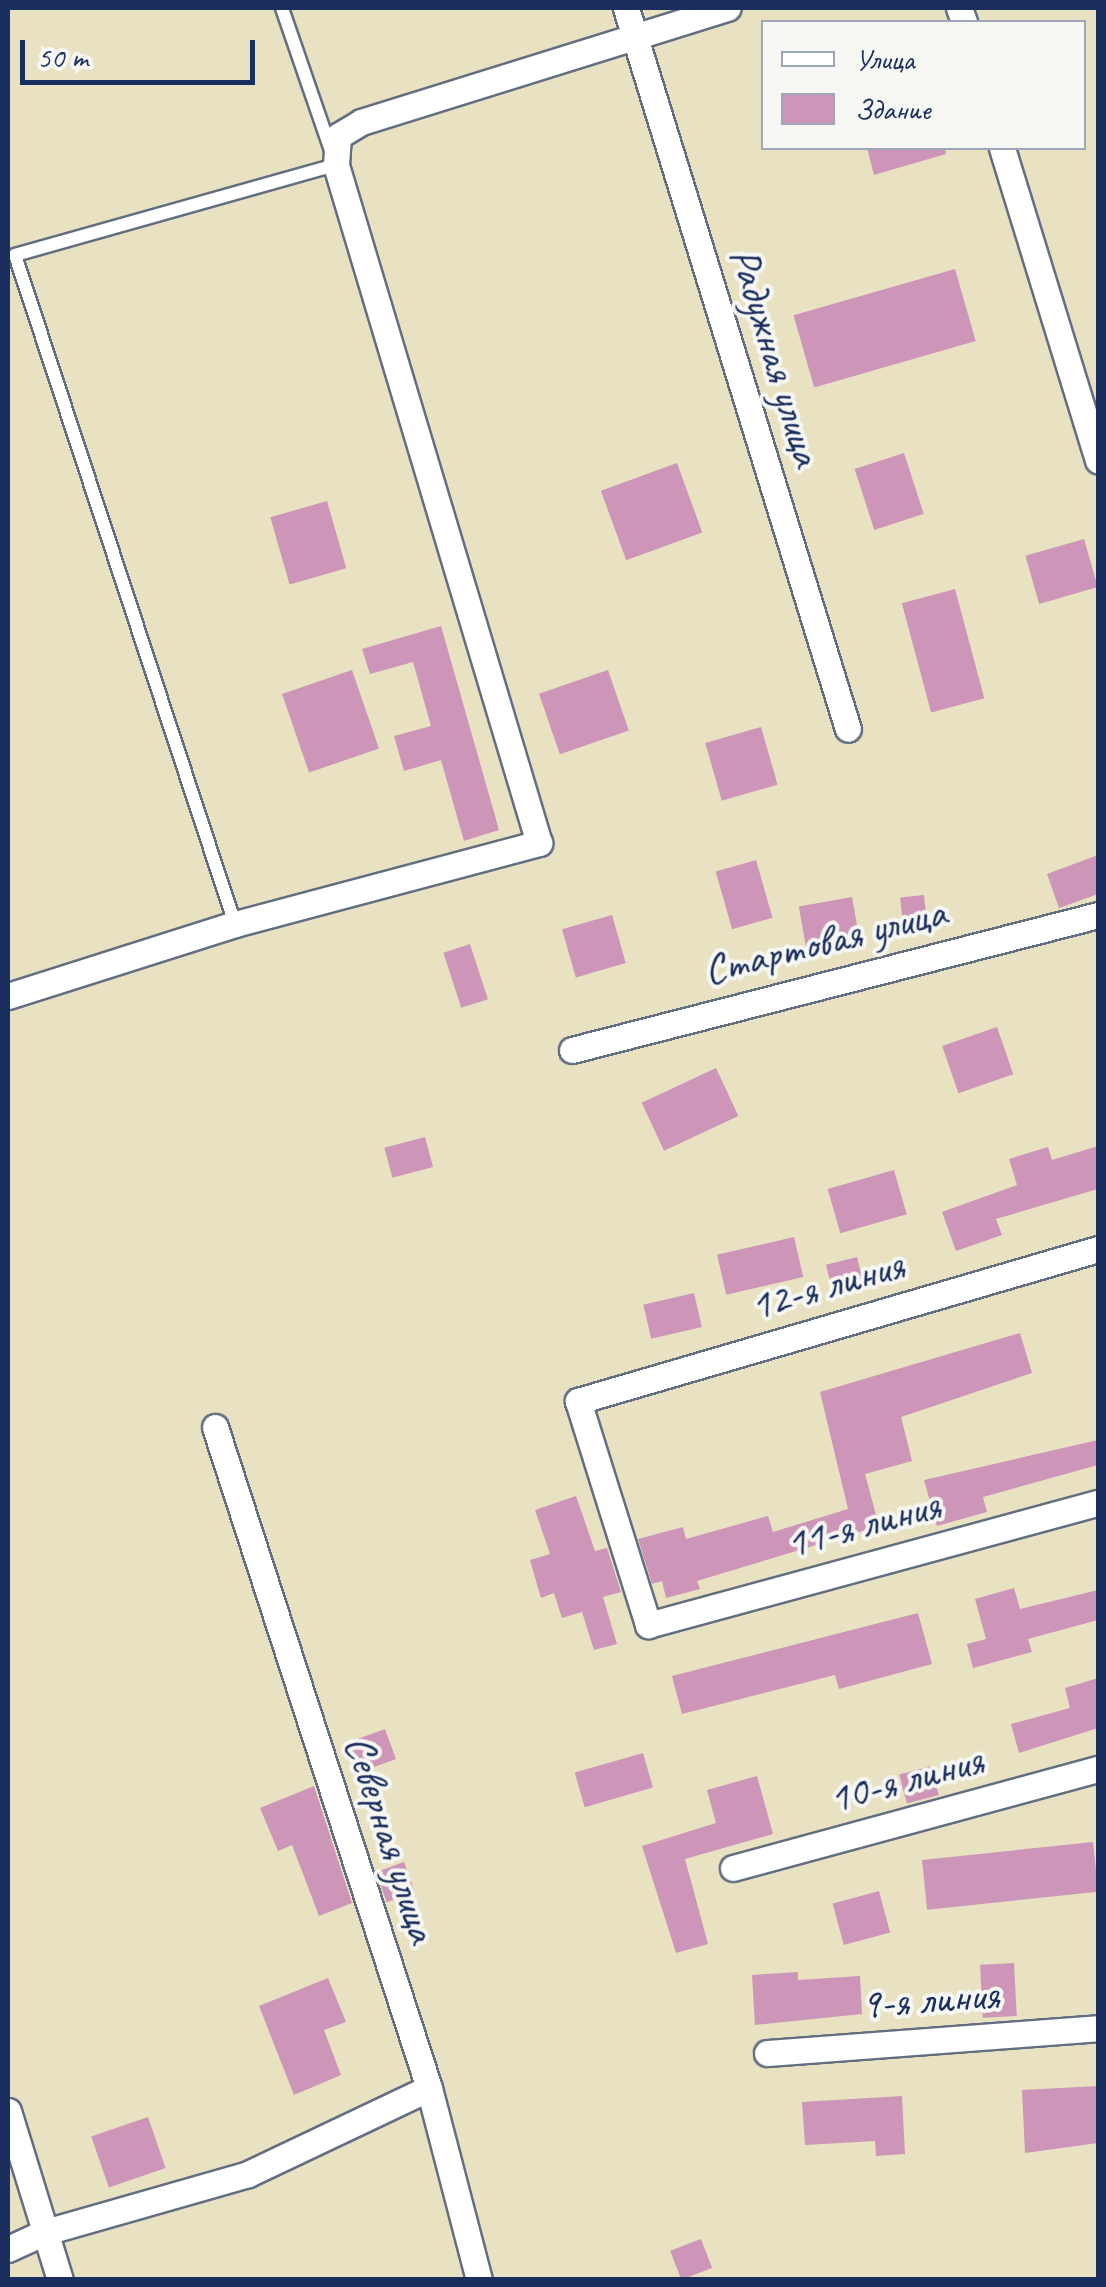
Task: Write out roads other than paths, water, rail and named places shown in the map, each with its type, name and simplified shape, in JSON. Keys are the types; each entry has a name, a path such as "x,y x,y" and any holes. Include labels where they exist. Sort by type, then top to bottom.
{"street":[{"name":"Радужная улица","path":"626,8 848,729"},
{"path":"8,996 234,924 539,843 336,165 338,136 362,122 728,8"},
{"path":"1003,150 1098,461"},
{"name":"Стартовая улица","path":"572,1050 1098,915"},
{"name":"12-я линия","path":"648,1626 578,1401 1098,1249"},
{"name":"Северная улица","path":"215,1426 429,2088 479,2280"},
{"name":"11-я линия","path":"648,1626 1098,1502"},
{"name":"10-я линия","path":"734,1868 1098,1769"},
{"name":"9-я линия","path":"768,2053 1098,2028"},
{"path":"8,2249 45,2232 248,2174 429,2088"},
{"path":"8,2111 60,2280"}],"lane":[{"path":"234,924 15,254 336,165 282,8"}]}
